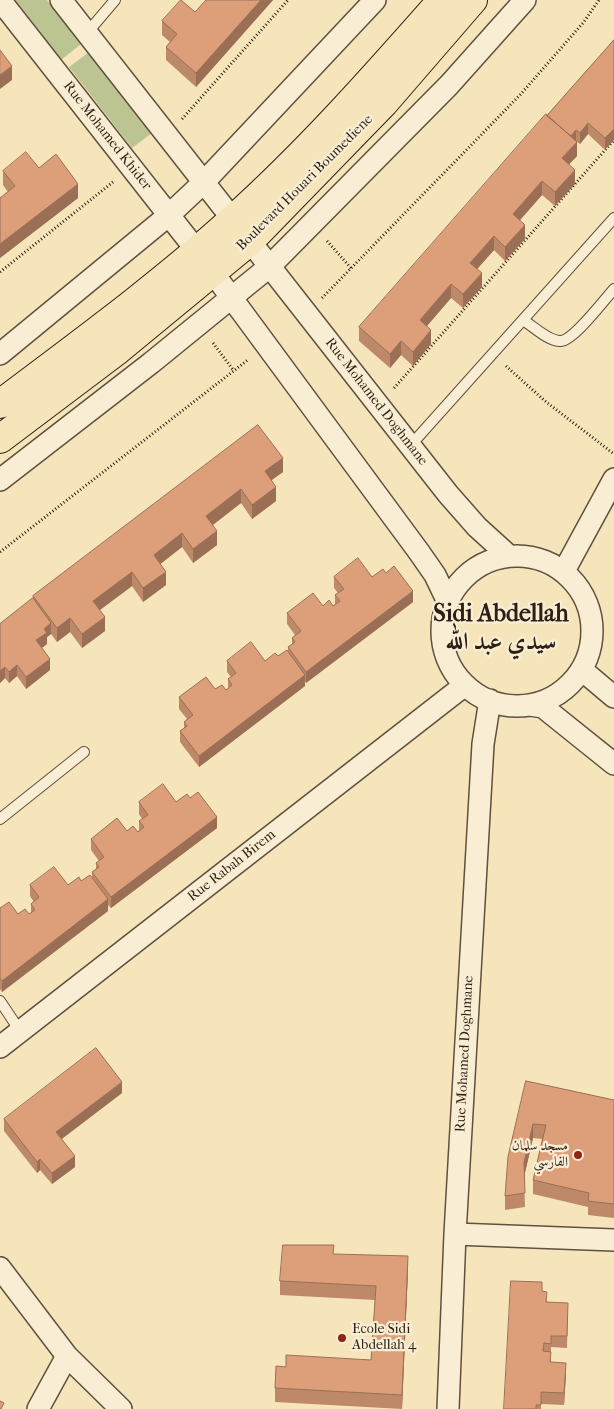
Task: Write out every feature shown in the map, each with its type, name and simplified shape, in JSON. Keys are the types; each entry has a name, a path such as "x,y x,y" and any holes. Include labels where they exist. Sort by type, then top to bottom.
{"main road":[{"name":"Boulevard Houari Boumediene","path":"0,439 118,350 205,261 232,220 345,110 442,0"},
{"name":"Boulevard Houari Boumediene","path":"0,404 205,261 249,242 384,103 473,0"}],"street":[{"name":"Rue Mohamed Khider","path":"0,0 205,261"},
{"path":"61,0 249,242"},
{"path":"0,354 169,214 203,183 375,0"},
{"path":"0,480 232,298 268,267 449,85 525,0"},
{"name":"Rue Mohamed Doghmane","path":"249,242 378,406 477,527 509,556"},
{"path":"205,261 419,552 435,575 447,600"},
{"path":"564,571 614,479"},
{"path":"530,705 547,700 562,691 582,670 591,648 593,631 591,614 585,597 576,583 564,571 549,562 532,556 509,556 494,559 476,568 462,580 447,600 442,633 445,652 453,670 464,685 490,700 513,706 530,705 543,707 614,764"},
{"path":"582,670 614,697"},
{"name":"Rue Rabah Birem","path":"0,1047 464,685"},
{"name":"Rue Mohamed Doghmane","path":"448,1409 455,1234 483,744 490,700"},
{"path":"455,1234 614,1240"},
{"path":"0,1268 67,1356 121,1409"},
{"path":"38,1409 67,1356"}],"lane":[{"path":"87,34 115,0"},
{"path":"410,446 614,218"},
{"path":"523,320 551,338 561,341 571,336 614,290"},
{"path":"0,818 84,752"},
{"path":"0,1001 20,1031"}],"path":[{"path":"306,315 520,95 583,23 599,0"},
{"path":"378,406 614,140"},
{"path":"311,224 351,268"},
{"path":"198,325 234,371"},
{"path":"0,552 267,344"},
{"path":"493,354 545,401 614,454"}],"green space":[{"path":"15,0 47,0 81,44 61,60"},
{"path":"89,52 152,133 132,148 69,67"}],"building":[{"path":"181,0 195,12 206,0 261,0 196,73 166,47 177,34 162,21"},
{"path":"614,40 614,129 605,138 588,123 580,133 576,130 571,136 547,116"},
{"path":"0,50 12,66 0,75"},
{"path":"546,114 577,142 562,158 575,170 555,192 542,181 513,214 525,225 505,247 494,236 470,263 482,273 463,294 451,284 420,320 431,330 413,352 401,341 390,354 359,327"},
{"path":"26,152 39,168 56,154 78,184 0,244 0,198 15,186 3,171"},
{"path":"258,425 283,458 265,471 276,487 252,505 241,489 206,516 217,531 193,549 182,533 154,555 166,572 143,588 132,572 93,601 105,617 82,634 70,618 57,628 33,596"},
{"path":"358,558 372,577 383,569 386,573 394,566 413,591 306,672 288,647 295,642 292,638 301,631 287,613 313,593 323,606 329,600 333,606 340,601 335,595 344,589 334,577"},
{"path":"33,598 51,623 44,629 47,633 36,640 50,659 26,677 17,665 9,672 5,667 0,671 0,624"},
{"path":"251,642 265,661 275,653 278,656 287,650 305,675 199,756 180,731 187,726 184,722 193,715 179,697 206,677 215,689 222,685 226,690 232,685 228,679 236,673 227,661"},
{"path":"163,784 176,802 187,794 190,798 198,792 217,817 111,897 92,872 99,867 96,863 104,857 91,839 117,818 127,831 133,826 138,832 144,827 139,821 148,815 139,802"},
{"path":"54,867 68,885 79,877 81,881 90,875 108,899 2,981 0,978 0,908 9,902 18,914 25,909 29,914 35,910 31,904 39,897 30,885"},
{"path":"96,1048 122,1082 56,1132 75,1156 52,1173 40,1159 37,1162 4,1119"},
{"name":"مسجد سلمان الفارسي","path":"526,1081 614,1100 614,1204 588,1201 589,1193 533,1180 546,1125 533,1124 524,1163 525,1193 505,1196 508,1157"},
{"path":"283,1245 334,1245 333,1254 408,1256 402,1395 275,1388 276,1366 286,1367 286,1355 371,1360 376,1286 280,1281"},
{"path":"511,1281 542,1282 542,1291 547,1292 546,1302 568,1303 567,1336 551,1336 551,1344 544,1343 543,1351 551,1352 550,1362 566,1363 564,1393 541,1392 541,1405 536,1405 536,1409 504,1409"},
{"path":"0,1401 4,1403 1,1409 0,1409"}],"place":[{"name":"مسجد سلمان الفارسي","path":"578,1155"},
{"name":"Ecole Sidi Abdellah 4","path":"342,1338"}],"district":[{"name":"Sidi Abdellah سيدي عبد الله","path":"501,629"}]}
